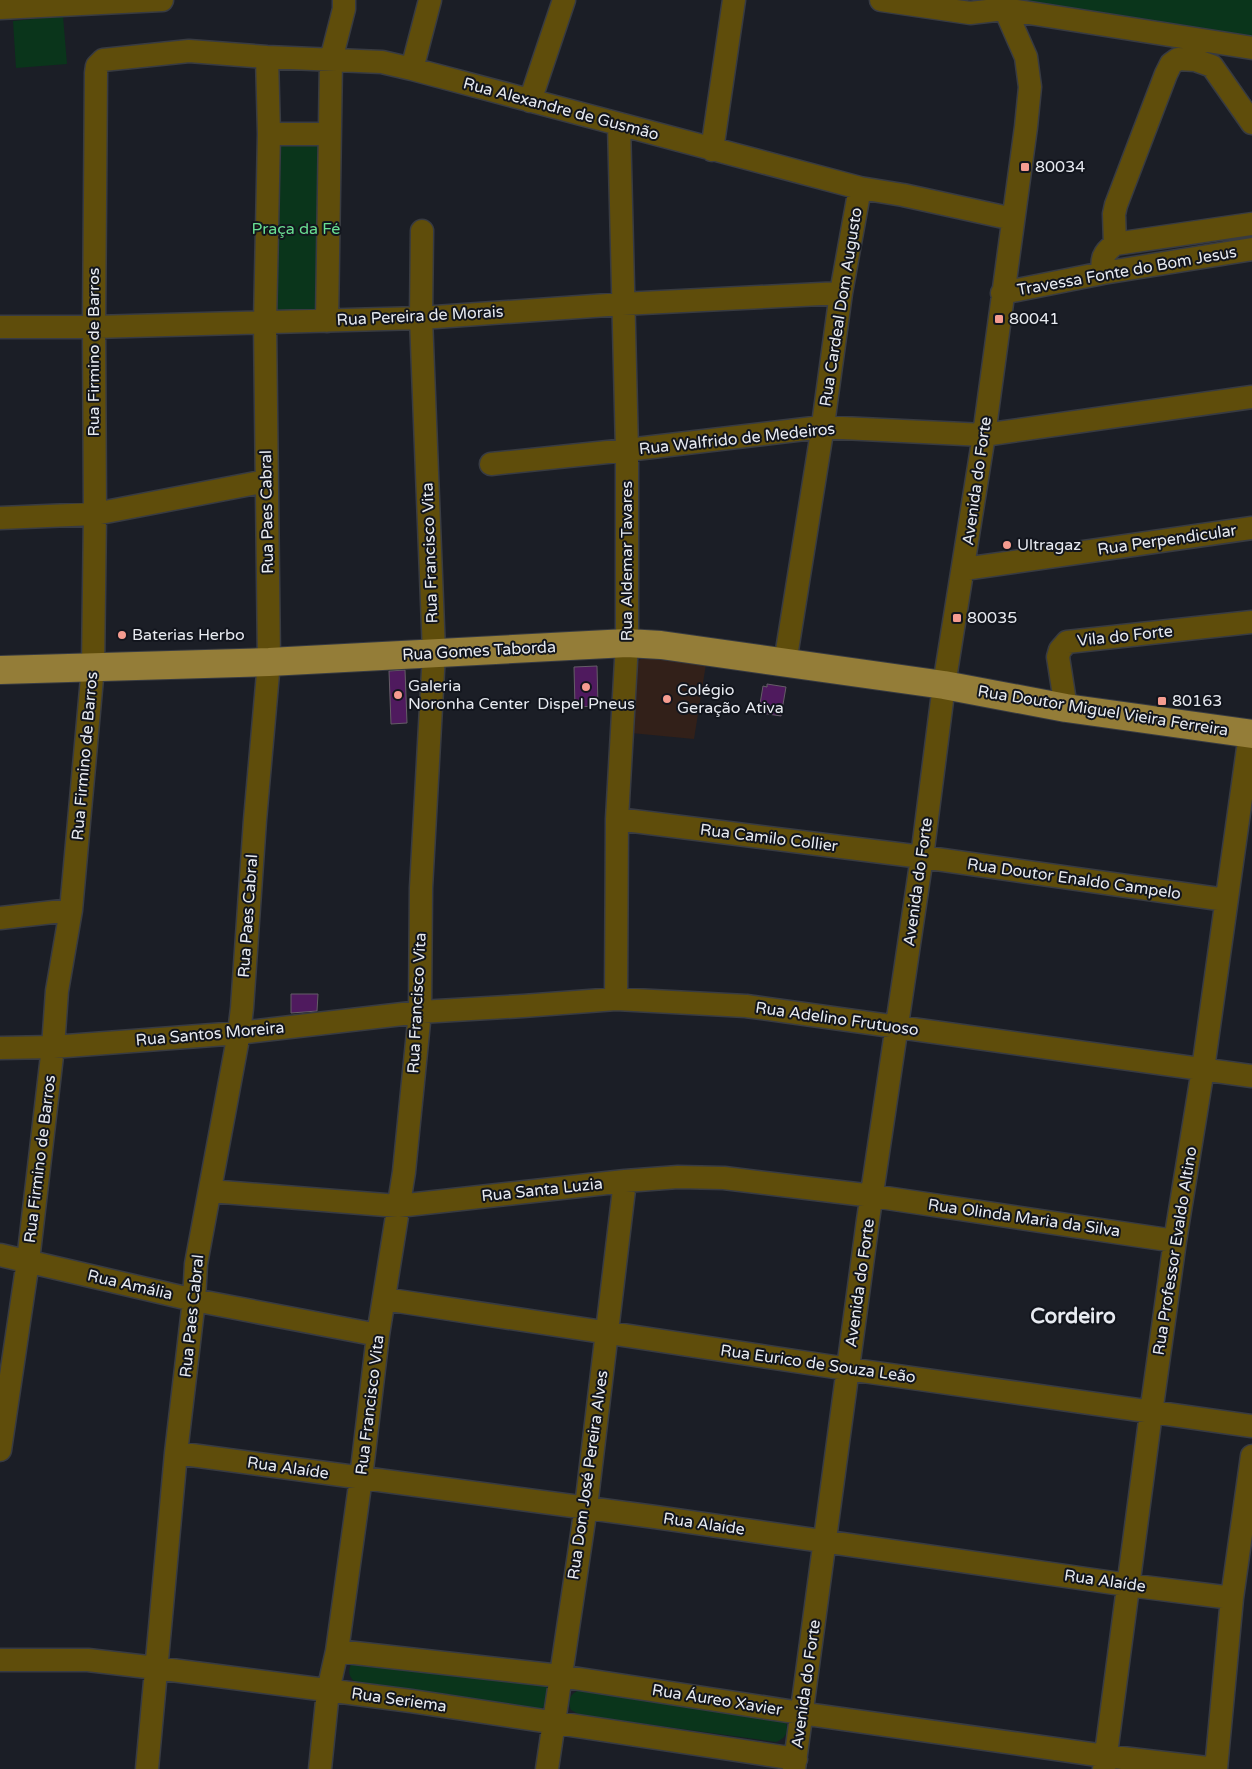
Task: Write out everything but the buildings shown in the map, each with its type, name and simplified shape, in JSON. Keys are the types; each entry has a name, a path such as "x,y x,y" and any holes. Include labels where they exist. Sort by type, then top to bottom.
{"main road":[{"name":"Rua Gomes Taborda","path":"0,670 269,662 627,643 661,645 950,686"},
{"name":"Rua Doutor Miguel Vieira Ferreira","path":"950,686 1066,708 1251,734"}],"street":[{"path":"0,8 162,0"},
{"path":"327,321 331,60 344,9 344,0"},
{"path":"412,69 430,0"},
{"path":"530,101 564,0"},
{"path":"712,150 734,0"},
{"path":"881,0 970,13 1002,5 1252,48"},
{"name":"Avenida do Forte","path":"795,1764 868,1220 922,857 950,686 964,569 984,435 1030,87 1026,57 1002,5"},
{"name":"Rua Alexandre de Gusmão","path":"103,60 188,51 382,62 860,188 1013,219"},
{"name":"Rua Paes Cabral","path":"147,1769 176,1454 194,1300 196,1264 239,1032 269,662 265,323 269,134 268,57"},
{"path":"1115,244 1114,214 1116,205 1171,64 1178,58 1195,60 1212,66 1252,123"},
{"name":"Rua Firmino de Barros","path":"0,1450 28,1261 53,1047 57,991 71,910 93,667 96,73 97,66 103,60"},
{"name":"Rua Aldemar Tavares","path":"616,998 617,819 627,643 628,450 622,304 619,124"},
{"path":"269,134 329,134"},
{"name":"Rua Cardeal Dom Augusto","path":"785,663 822,428 840,293 860,188"},
{"path":"1103,273 1103,255 1115,244 1252,224"},
{"name":"Rua Francisco Vita","path":"320,1769 328,1691 337,1651 378,1335 404,1172 420,1012 421,888 434,653 422,318 422,231"},
{"name":"Travessa Fonte do Bom Jesus","path":"1002,292 1103,273 1252,249"},
{"name":"Rua Pereira de Morais","path":"0,327 94,327 422,318 622,304 840,293"},
{"name":"Rua Walfrido de Medeiros","path":"491,464 822,428 984,435 1252,397"},
{"path":"0,518 95,514 266,481"},
{"name":"Rua Perpendicular","path":"964,569 1252,528"},
{"name":"Vila do Forte","path":"1066,708 1058,657 1060,650 1067,642 1252,622"},
{"name":"Rua Professor Evaldo Altino","path":"1104,1763 1175,1241 1203,1069 1251,734"},
{"name":"Rua Camilo Collier","path":"617,819 922,857"},
{"name":"Rua Doutor Enaldo Campelo","path":"922,857 1226,900"},
{"path":"0,918 71,910"},
{"name":"Rua Adelino Frutuoso","path":"420,1012 616,998 746,1006 1252,1076"},
{"name":"Rua Santos Moreira","path":"0,1048 53,1047 239,1032 420,1012"},
{"name":"Rua Santa Luzia","path":"210,1191 398,1206 678,1177 724,1178 873,1196"},
{"name":"Rua Dom José Pereira Alves","path":"547,1769 586,1507 625,1181"},
{"name":"Rua Olinda Maria da Silva","path":"873,1196 1175,1241"},
{"name":"Rua Amália","path":"0,1255 194,1300 378,1335"},
{"name":"Rua Eurico de Souza Leão","path":"384,1299 848,1369 1252,1426"},
{"name":"Rua Alaíde","path":"176,1454 586,1507 1128,1585 1232,1598"},
{"path":"1216,1769 1232,1598 1252,1456"},
{"name":"Rua Áureo Xavier","path":"337,1651 560,1676 802,1713 1104,1763 1216,1769"},
{"name":"Rua Seriema","path":"0,1660 88,1660 156,1668 555,1722 795,1764"}],"shaded area":[{"name":"Colégio Geração Ativa","path":"642,658 706,664 694,739 631,733 635,664"}],"green space":[{"path":"1024,0 1252,0 1252,38 1030,2"},
{"path":"63,16 67,64 16,68 13,21"},
{"name":"Praça da Fé","path":"321,142 320,313 271,315 272,144"},
{"path":"353,1661 547,1685 548,1703 542,1708 535,1708 357,1683 349,1674"},
{"path":"579,1690 786,1722 787,1732 782,1739 776,1742 580,1715 571,1710 569,1704 571,1696"}],"place":[{"name":"80034","path":"1025,167"},
{"name":"80041","path":"999,319"},
{"name":"Ultragaz","path":"1007,545"},
{"name":"80035","path":"957,618"},
{"name":"Baterias Herbo","path":"122,635"},
{"name":"Dispel Pneus","path":"586,687"},
{"name":"Galeria Noronha Center","path":"398,695"},
{"name":"Colégio Geração Ativa","path":"667,699"},
{"name":"80163","path":"1162,701"}],"district":[{"name":"Cordeiro","path":"1073,1316"}]}
